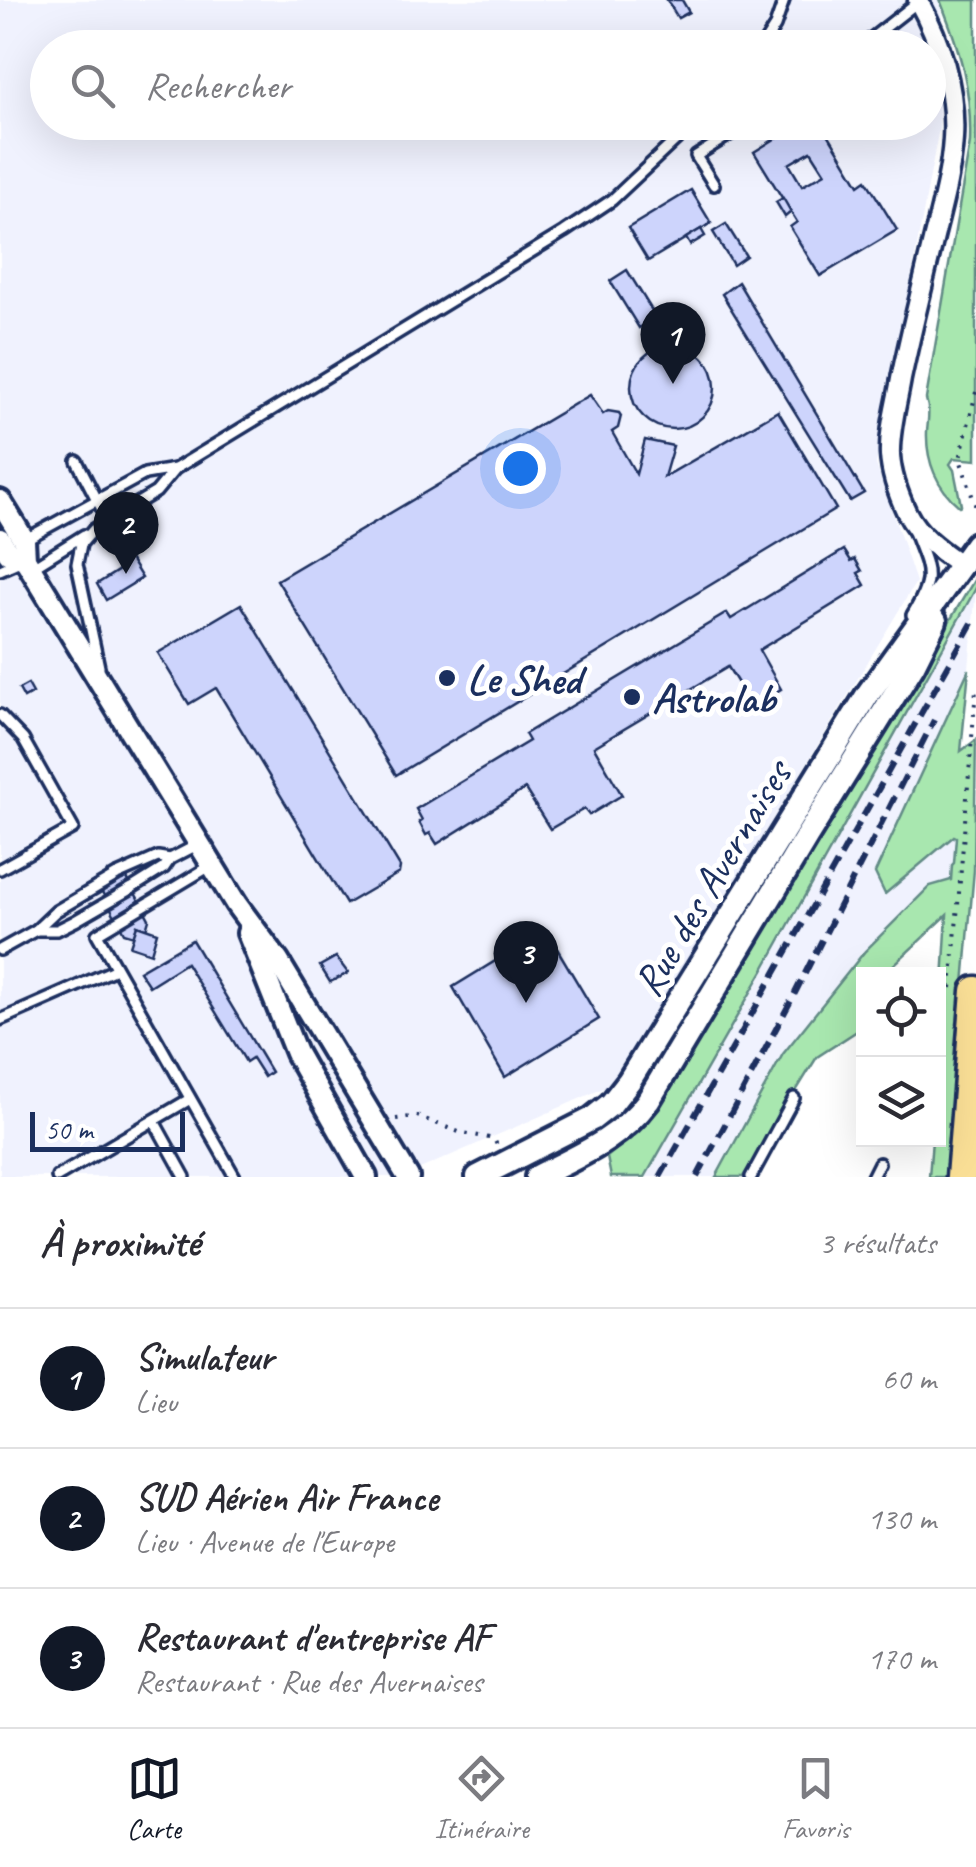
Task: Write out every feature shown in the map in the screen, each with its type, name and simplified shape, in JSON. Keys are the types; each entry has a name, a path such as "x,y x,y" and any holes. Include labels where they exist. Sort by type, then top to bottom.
{"highway":[{"path":"961,1177 964,990"}],"main road":[{"name":"Rue des Avernaises","path":"478,1177 592,1119 611,1104 652,1047 869,693 976,544"},
{"name":"Rue des Avernaises","path":"537,1177 617,1134 648,1102 913,664 962,566"}],"street":[{"path":"919,1 934,30"},
{"path":"946,66 953,105 946,191 906,354 890,455 908,515 924,536 962,566"},
{"path":"0,502 104,689 236,904 278,961 408,1177"},
{"path":"0,539 10,554 27,556"},
{"path":"236,904 304,1067 366,1177"},
{"path":"285,1025 311,1015"}],"lane":[{"path":"771,30 784,0"},
{"path":"882,30 919,1"},
{"path":"696,156 721,140"},
{"path":"0,570 94,529 156,492 176,469 612,200 674,142 696,156 714,185"},
{"path":"77,462 108,521"},
{"path":"27,556 98,501 145,474 176,469"},
{"path":"869,693 926,588 928,567 908,515"},
{"path":"94,529 81,544 76,564 104,689"},
{"path":"0,716 22,738 73,828 0,869"},
{"path":"36,930 57,930 75,922 199,844"},
{"path":"0,950 117,875 158,857 170,859"},
{"path":"212,864 96,934 235,1177"},
{"path":"0,1020 116,968"},
{"path":"751,1177 794,1098"},
{"path":"57,1177 190,1099"},
{"path":"154,1120 185,1177"},
{"path":"872,1177 879,1163"}],"path":[{"path":"976,392 960,459 976,507"},
{"path":"964,990 970,754 976,690"},
{"path":"402,1132 395,1118 416,1116 458,1132 494,1139 498,1148"}],"shaded area":[{"path":"0,0 942,0 941,30 30,30 30,140 937,140 876,464 916,582 613,1084 402,1177 0,1177"},
{"path":"976,588 969,669 875,873 885,894 954,836 951,880 929,887 863,967 856,967 856,976 768,1083 716,1177 616,1177 764,969"}],"green space":[{"path":"940,0 976,0 976,460 954,458 950,464 959,506 939,482 927,443 926,399 970,143 963,70"},
{"path":"976,577 976,588 645,1177 611,1177 607,1157 650,1120"},
{"path":"969,669 961,751 976,740 974,870 947,1177 929,1177 931,1147 946,1147 947,915 891,967 856,967 856,1032 817,1057 743,1177 716,1177 783,1054 865,951 930,886 951,880 956,837 885,894 875,873"}],"building":[{"path":"667,0 682,0 689,12 678,18"},
{"path":"773,140 832,140 859,185 866,180 897,230 820,276 790,227 797,222 754,152","holes":["811,151 825,173 802,186 789,164"]},
{"path":"691,190 711,223 648,261 628,228"},
{"path":"783,198 791,212 785,217 776,202"},
{"path":"726,224 746,256 733,265 713,232"},
{"path":"701,229 705,236 690,245 686,238"},
{"path":"627,270 656,317 639,328 610,281"},
{"path":"738,282 864,493 850,501 722,294"},
{"path":"673,345 689,348 703,357 712,371 712,403 703,417 689,426 673,429 657,426 643,417 634,403 631,387 634,371 643,357 657,348"},
{"name":"Le Shed","path":"590,395 603,414 608,411 621,416 618,428 612,432 636,474 645,440 673,446 664,477 778,411 836,509 396,775 277,580"},
{"path":"122,546 142,578 106,600 97,584 119,570 109,554"},
{"name":"Astrolab","path":"844,550 851,561 855,559 865,585 759,650 781,689 752,706 728,667 594,747 622,795 589,815 584,809 550,829 525,789 437,844 430,833 426,835 416,809 529,741 525,734 727,613 731,619"},
{"path":"241,604 400,867 399,873 346,904 216,688 189,704 158,653"},
{"path":"28,684 33,693 24,698 19,689"},
{"path":"107,872 127,878 149,919 146,929 137,925 134,936 124,933 101,890"},
{"path":"137,925 157,932 151,953 130,946"},
{"path":"546,930 599,1019 505,1077 453,987"},
{"path":"192,940 271,1072 264,1077 252,1058 246,1062 186,963 149,986 139,971"},
{"path":"336,957 348,973 330,982 320,966"}],"railway":[{"path":"660,1177 976,616"},
{"path":"697,1177 934,720"}],"place":[{"name":"Simulateur","path":"673,384"},
{"name":"SUD Aérien Air France","path":"126,574"},
{"name":"Le Shed","path":"447,678"},
{"name":"Astrolab","path":"632,697"},
{"name":"Restaurant d'entreprise AF","path":"526,1003"}]}
